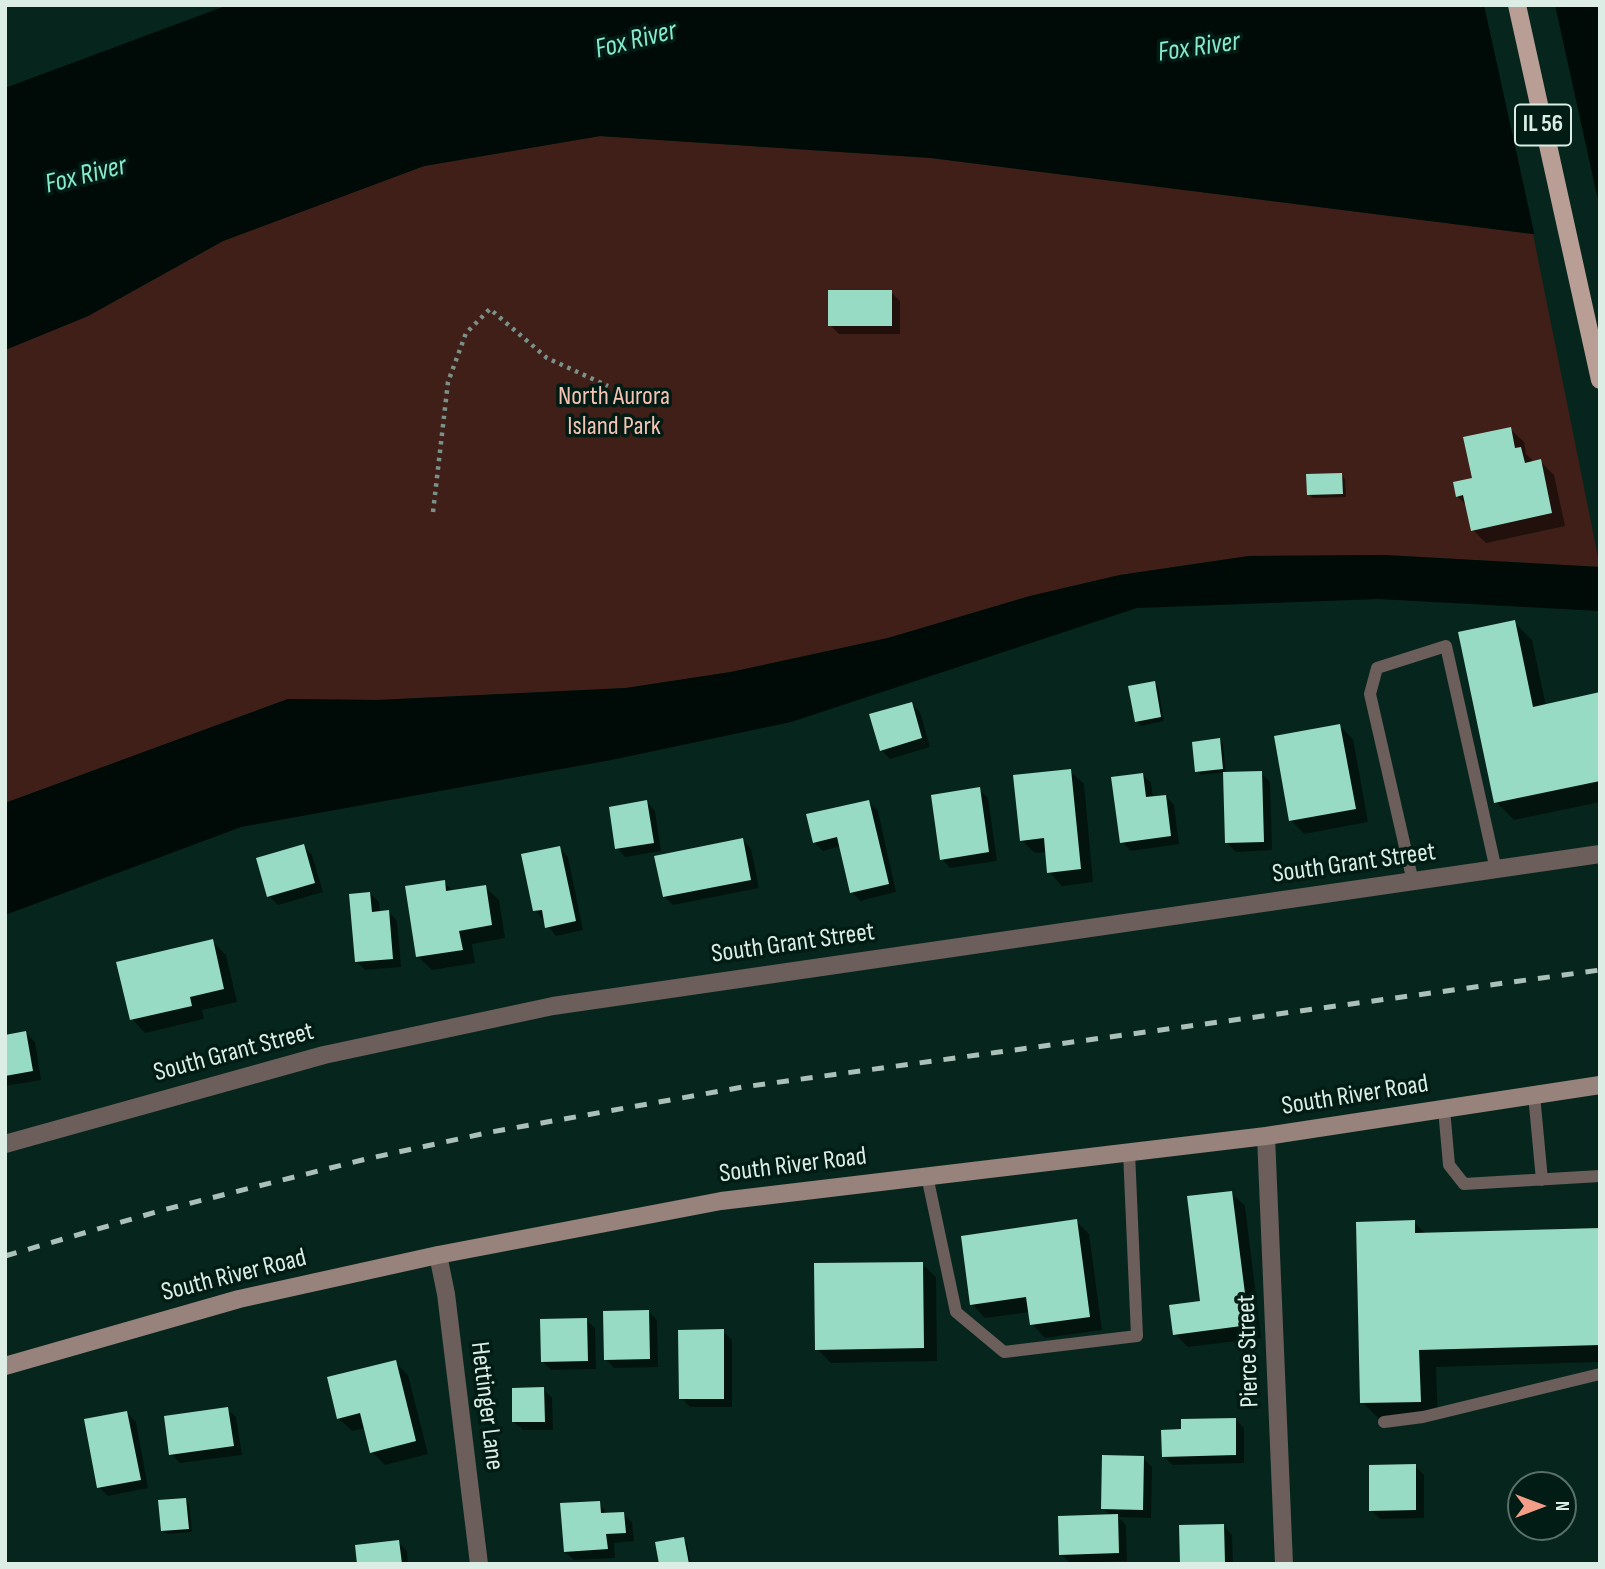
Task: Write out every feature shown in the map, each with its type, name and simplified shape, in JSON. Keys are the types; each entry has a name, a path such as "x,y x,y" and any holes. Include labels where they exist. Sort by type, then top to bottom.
{"main road":[{"name":"IL 56","path":"1517,5 1600,380"},
{"name":"South River Road","path":"5,1366 239,1299 438,1255 721,1201 1266,1136 1600,1085"}],"street":[{"name":"South Grant Street","path":"5,1144 324,1055 553,1006 1600,854"},
{"name":"Pierce Street","path":"1266,1136 1284,1564"},
{"name":"Hettinger Lane","path":"438,1255 446,1294 479,1564"}],"lane":[{"path":"1413,882 1370,694 1377,668 1446,646 1496,870"},
{"path":"1534,1095 1542,1180"},
{"path":"1444,1109 1449,1166 1464,1184 1600,1176"},
{"path":"927,1176 956,1312 1004,1352 1137,1336 1129,1152"},
{"path":"1384,1422 1423,1416 1600,1374"}],"path":[{"path":"433,512 448,382 466,333 490,309 547,358 608,386"}],"green space":[{"name":"North Aurora Island Park","path":"600,136 931,158 1533,234 1600,567 1384,555 1249,556 1120,575 1030,596 888,638 731,672 626,688 378,700 288,699 5,803 5,350 88,316 223,241 424,166"}],"water":[{"name":"Fox River","path":"228,5 1600,5 1600,227 1533,234 931,158 600,136 424,166 223,241 88,316 5,350 5,88"},
{"path":"1384,555 1600,567 1600,611 1378,599 1137,608 791,722 611,760 241,827 5,915 5,803 288,699 378,700 626,688 731,672 888,638 1030,596 1120,575 1249,556"}],"pier":[{"path":"1484,5 1555,5 1600,209 1600,231 1535,237"}],"building":[{"path":"828,290 892,290 892,326 828,326"},
{"path":"1511,427 1515,448 1521,447 1525,463 1541,459 1552,513 1471,531 1463,495 1456,497 1453,482 1472,478 1463,437"},
{"path":"1342,473 1343,494 1307,495 1306,474"},
{"path":"1515,620 1533,707 1600,692 1600,781 1494,803 1458,632"},
{"path":"1155,681 1161,717 1135,722 1128,686"},
{"path":"912,702 922,738 880,751 869,714"},
{"path":"1340,724 1356,809 1289,821 1274,736"},
{"path":"1220,738 1223,769 1195,772 1192,742"},
{"path":"1071,769 1081,869 1047,873 1044,838 1020,841 1013,775"},
{"path":"1262,771 1264,842 1225,843 1223,772"},
{"path":"1143,773 1146,797 1166,795 1171,836 1120,843 1111,777"},
{"path":"980,787 989,852 940,860 931,795"},
{"path":"647,800 654,843 615,849 609,807"},
{"path":"869,800 889,884 850,893 837,837 813,843 806,814"},
{"path":"743,838 751,880 663,897 654,856"},
{"path":"304,844 315,883 267,897 256,858"},
{"path":"560,846 576,921 545,928 542,910 533,911 521,854"},
{"path":"445,880 446,891 486,885 492,925 459,931 463,950 416,957 405,886"},
{"path":"370,892 372,912 389,910 393,959 355,962 349,894"},
{"path":"213,939 224,989 190,997 192,1006 130,1020 116,962"},
{"path":"26,1031 33,1071 5,1076 5,1035"},
{"path":"1232,1191 1249,1325 1173,1335 1169,1305 1200,1301 1187,1196"},
{"path":"1077,1219 1090,1317 1030,1325 1026,1297 970,1305 961,1236"},
{"path":"1415,1220 1415,1233 1600,1228 1600,1345 1419,1350 1421,1402 1360,1403 1356,1222"},
{"path":"923,1262 924,1348 815,1350 814,1263"},
{"path":"649,1310 650,1359 604,1360 603,1311"},
{"path":"587,1318 588,1361 541,1362 540,1319"},
{"path":"724,1329 724,1399 679,1399 678,1330"},
{"path":"396,1360 416,1441 370,1453 360,1413 337,1419 327,1377"},
{"path":"544,1387 545,1422 512,1422 512,1388"},
{"path":"228,1407 234,1446 169,1455 164,1416"},
{"path":"127,1411 141,1480 97,1488 84,1419"},
{"path":"1236,1418 1236,1455 1162,1457 1161,1430 1181,1429 1181,1419"},
{"path":"1102,1455 1144,1456 1143,1510 1101,1509"},
{"path":"1416,1464 1416,1510 1369,1511 1369,1465"},
{"path":"186,1498 189,1529 161,1531 158,1500"},
{"path":"600,1501 601,1513 624,1512 626,1533 606,1534 608,1549 564,1552 560,1503"},
{"path":"1118,1514 1119,1553 1059,1555 1058,1516"},
{"path":"1224,1524 1225,1563 1180,1564 1179,1525"},
{"path":"684,1537 689,1564 659,1564 655,1542"},
{"path":"399,1540 402,1564 357,1564 355,1545"}],"railway":[{"path":"5,1256 163,1210 366,1159 491,1132 743,1087 1600,970"}]}
